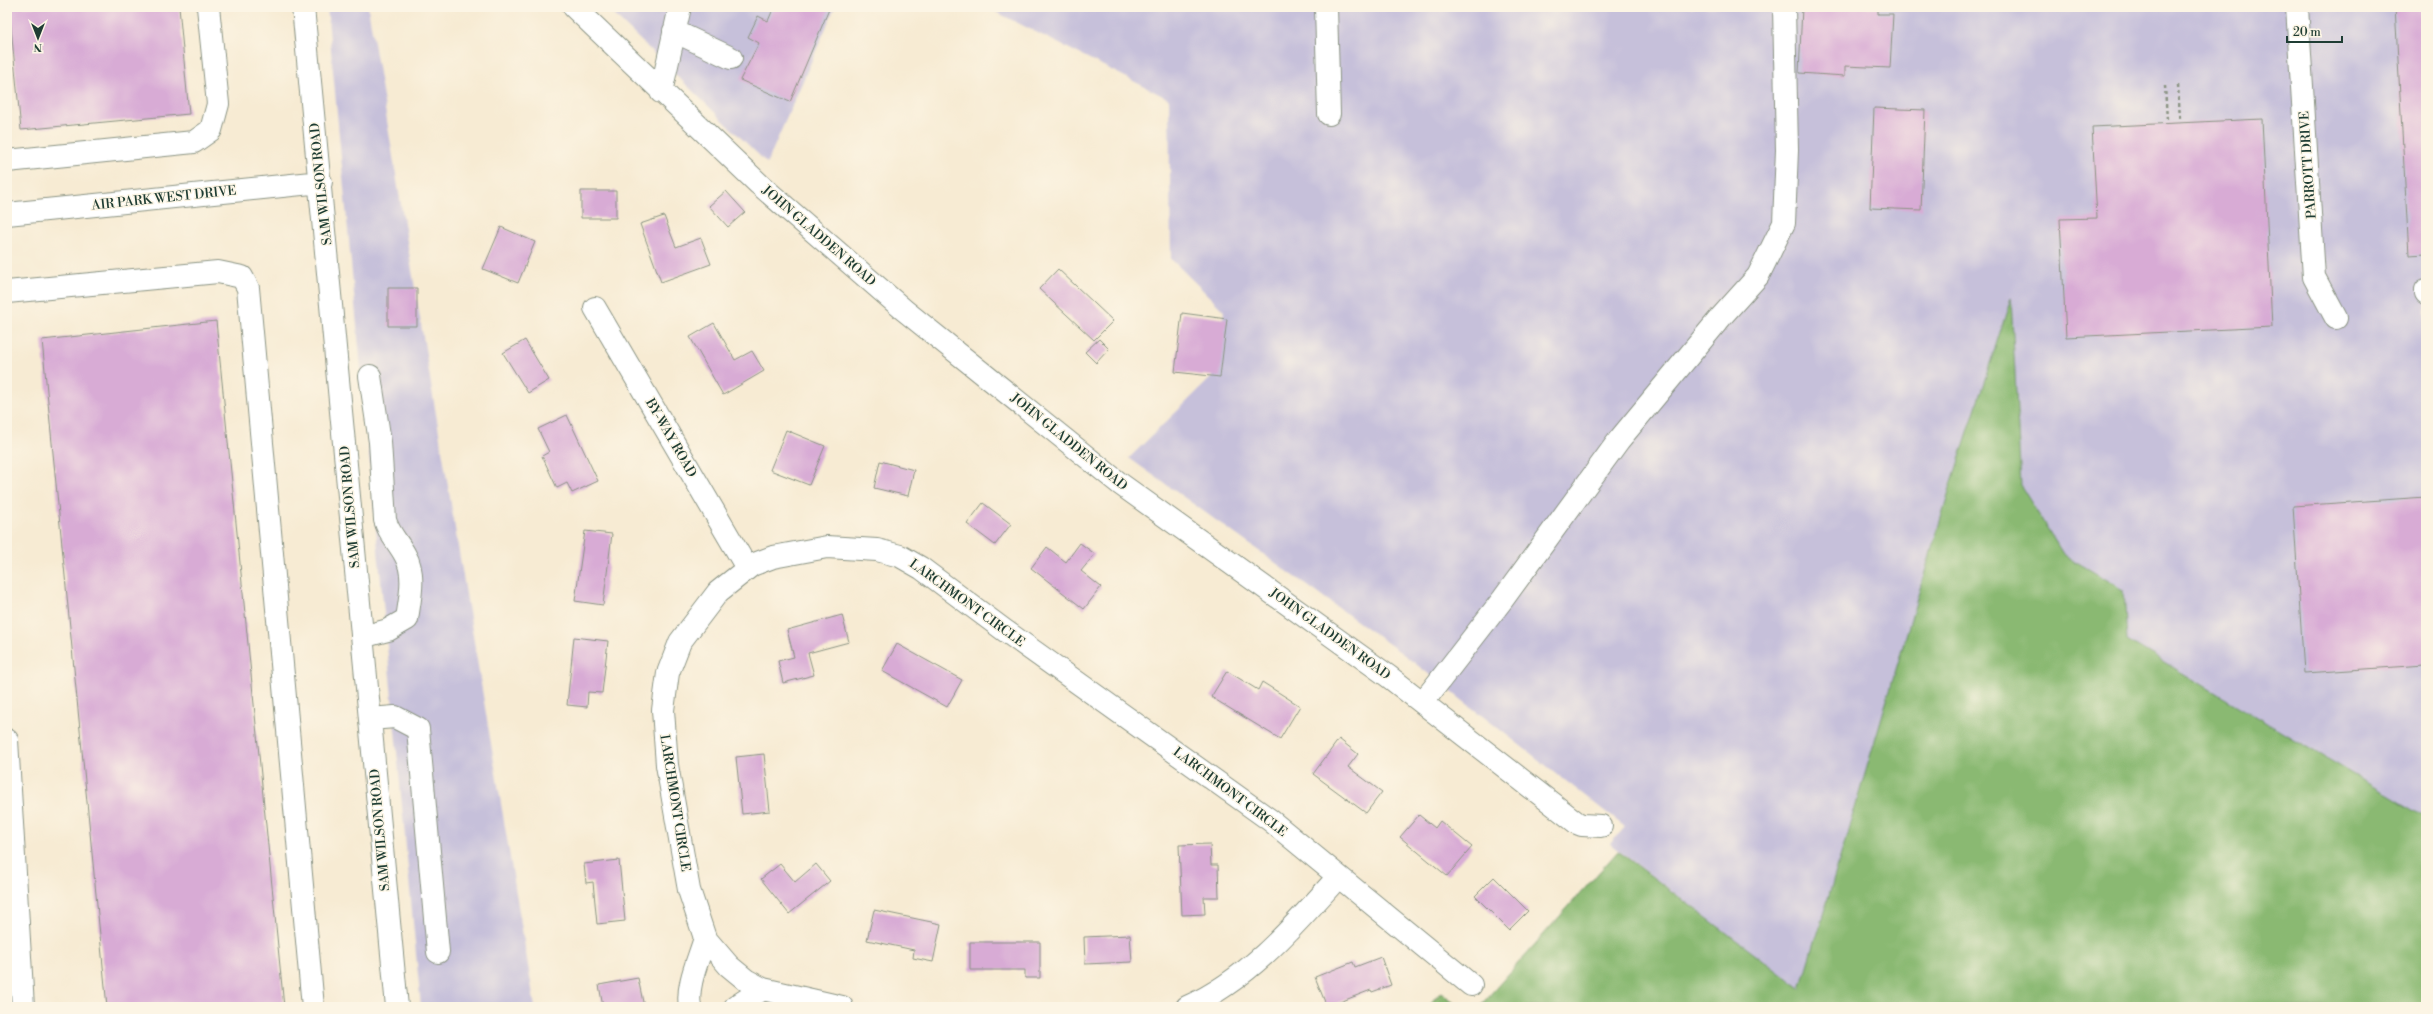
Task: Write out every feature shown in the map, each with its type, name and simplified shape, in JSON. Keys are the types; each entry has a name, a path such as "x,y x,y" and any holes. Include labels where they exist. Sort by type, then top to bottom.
{"street":[{"path":"7,160 194,142 211,130 218,104 208,7"},
{"name":"SAM WILSON ROAD","path":"303,7 321,182 397,1007"},
{"name":"JOHN GLADDEN ROAD","path":"574,7 662,92 840,256 1107,474 1204,546 1423,702 1577,823 1582,825 1601,826"},
{"path":"662,92 680,7"},
{"path":"1326,7 1329,114"},
{"path":"1423,702 1503,599 1618,440 1721,317 1758,276 1784,223 1787,150 1784,7"},
{"name":"PARROTT DRIVE","path":"2297,7 2314,278 2336,318"},
{"path":"674,31 731,58"},
{"name":"AIR PARK WEST DRIVE","path":"7,214 321,182"},
{"path":"7,292 218,272 242,277 248,288 313,1007"},
{"name":"BY-WAY ROAD","path":"594,308 747,568"},
{"path":"362,637 388,630 407,619 413,582 406,556 389,532 385,520 380,442 370,376"},
{"name":"LARCHMONT CIRCLE","path":"842,1007 763,989 746,980 729,966 705,938 689,890 667,765 663,710 668,673 680,642 718,592 747,568 773,557 827,547 877,550 900,556 921,568 1004,630 1270,820 1471,986"},
{"path":"370,719 395,717 418,729 438,952"},
{"path":"7,740 23,1007"},
{"path":"1187,1007 1244,972 1286,935 1338,877"},
{"path":"690,1007 689,999 692,983 705,938"},
{"path":"735,1007 763,989"}],"path":[{"path":"2178,85 2180,119"},
{"path":"2165,86 2167,120"}],"shaded area":[{"path":"327,7 368,7 535,1007 421,1007"},
{"path":"606,7 835,7 767,163"},
{"path":"986,7 2426,7 2426,818 2127,640 2124,590 2063,554 2021,486 2010,300 1801,989 1610,844 1625,827 1403,654 1129,458 1215,374 1224,311 1171,259 1169,99"}],"green space":[{"path":"2011,298 2021,486 2063,554 2124,590 2127,640 2426,818 2426,1007 1479,1007 1618,851 1801,989 1949,491"},
{"path":"1441,992 1459,1007 1428,1007"}],"building":[{"path":"9,7 179,7 189,114 21,130"},
{"path":"774,7 830,7 790,102 740,80 759,43 748,37 758,16 768,21"},
{"path":"1802,7 1878,7 1878,14 1893,14 1890,68 1845,66 1845,76 1799,73"},
{"path":"2395,7 2426,7 2426,254 2409,255"},
{"path":"1874,108 1925,110 1921,210 1870,208"},
{"path":"2262,119 2272,327 2066,337 2060,219 2097,218 2092,127"},
{"path":"581,191 616,191 616,218 581,218"},
{"path":"726,191 745,212 728,227 709,206"},
{"path":"664,216 676,247 701,238 711,264 661,282 640,224"},
{"path":"501,227 535,242 518,283 483,269"},
{"path":"1058,269 1113,321 1094,340 1039,289"},
{"path":"388,288 417,288 417,326 388,326"},
{"path":"1182,313 1227,319 1220,377 1175,372"},
{"path":"216,321 284,1007 107,1007 42,340"},
{"path":"714,323 735,360 752,351 764,371 723,395 690,337"},
{"path":"1099,339 1109,349 1096,363 1085,352"},
{"path":"525,340 549,380 528,393 503,353"},
{"path":"567,415 598,481 572,493 567,483 557,488 542,456 549,452 538,429"},
{"path":"786,430 825,446 809,485 770,470"},
{"path":"880,461 914,470 908,496 874,488"},
{"path":"2426,497 2426,665 2304,673 2293,506"},
{"path":"983,503 1011,524 995,545 967,524"},
{"path":"585,531 612,534 603,605 575,601"},
{"path":"1080,543 1095,554 1081,571 1101,587 1084,609 1031,568 1047,547 1066,562"},
{"path":"842,615 849,642 808,653 814,675 783,683 778,661 794,657 787,630"},
{"path":"574,637 608,641 602,693 588,692 587,707 567,705"},
{"path":"897,644 962,680 947,707 882,671"},
{"path":"1227,671 1258,690 1262,682 1300,706 1280,739 1211,697"},
{"path":"1339,739 1358,754 1348,767 1382,792 1366,813 1313,774"},
{"path":"764,754 770,811 742,814 736,757"},
{"path":"1419,815 1435,828 1440,821 1472,847 1447,876 1400,837"},
{"path":"1210,844 1211,865 1218,865 1219,897 1204,897 1205,914 1182,915 1179,845"},
{"path":"619,860 625,921 597,924 593,882 586,883 584,864"},
{"path":"780,864 795,882 816,864 830,881 789,914 761,879"},
{"path":"1494,877 1528,911 1509,930 1475,896"},
{"path":"874,910 941,924 933,962 913,958 914,950 867,940"},
{"path":"1130,935 1132,962 1085,964 1084,937"},
{"path":"970,942 1040,942 1040,978 1025,978 1025,970 970,970"},
{"path":"1381,957 1391,985 1372,992 1371,990 1327,1007 1315,977 1353,962 1355,967"},
{"path":"638,978 644,1007 603,1007 599,985"}]}
